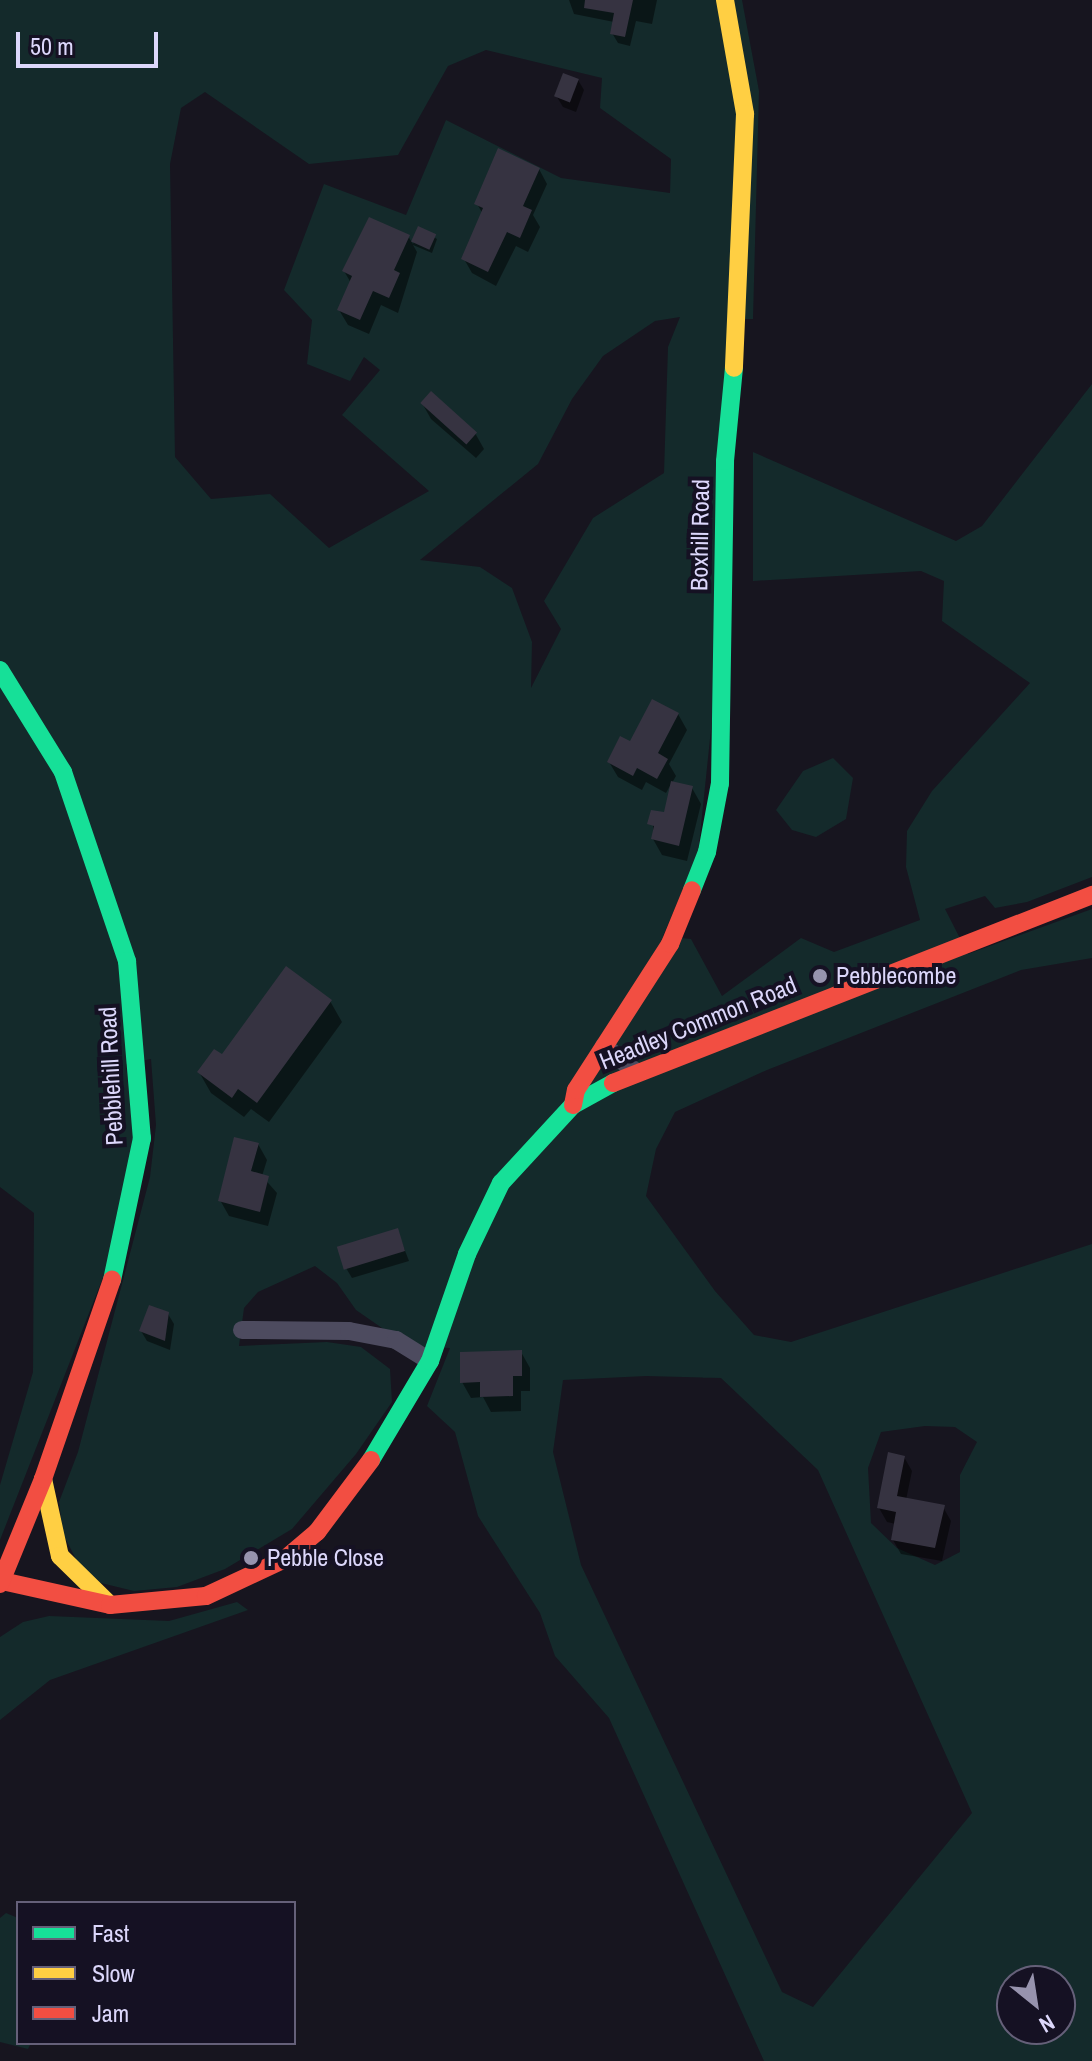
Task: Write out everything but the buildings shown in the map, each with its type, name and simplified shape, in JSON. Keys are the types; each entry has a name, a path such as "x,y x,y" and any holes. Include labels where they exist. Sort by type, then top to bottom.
{"main road":[{"name":"Boxhill Road","path":"573,1105 576,1090 670,944 707,852 720,783 725,461 741,292 745,114 725,0"},
{"name":"Pebblehill Road","path":"0,670 63,772 127,961 139,1060 142,1138 136,1193 120,1257 43,1479 1,1583"},
{"name":"Headley Common Road","path":"1,1583 110,1605 206,1596 285,1559 343,1502 430,1361 480,1221 525,1152 573,1105 635,1071 1092,895"},
{"path":"43,1479 60,1556 110,1605"}],"street":[{"path":"604,1046 635,1071"},
{"path":"242,1330 349,1331 396,1340 430,1361"}],"green space":[{"path":"0,0 742,0 759,91 753,319 733,319 713,710 698,854 663,936 691,939 722,996 801,938 834,952 920,920 906,867 907,831 932,791 1030,683 942,621 944,581 921,571 753,581 753,452 956,541 982,526 1092,384 1092,877 1027,902 995,908 985,896 945,909 968,954 1092,909 1092,958 1021,970 767,1070 675,1112 656,1149 646,1196 715,1291 754,1335 791,1342 1092,1244 1092,2061 764,2061 609,1718 555,1656 540,1613 478,1516 455,1432 427,1406 450,1348 408,1346 356,1310 337,1283 315,1266 258,1292 244,1308 239,1346 327,1342 361,1347 390,1369 392,1402 356,1454 292,1529 225,1569 177,1587 134,1591 101,1583 77,1561 63,1534 59,1502 78,1452 150,1177 156,1125 151,1059 126,1064 134,1141 111,1257 0,1540 0,1485 33,1372 34,1213 0,1187","holes":["486,50 602,78 600,108 671,159 670,193 561,178 446,120 406,215 324,184 284,290 312,320 307,364 350,381 364,357 380,370 342,415 429,491 329,548 270,494 211,499 175,457 170,164 181,108 205,92 309,164 398,155 448,66","680,317 668,347 664,473 593,518 544,601 561,629 531,688 532,642 512,588 480,567 420,560 538,464 572,399 603,356 655,321","646,1376 721,1378 818,1470 972,1813 813,2007 782,1992 581,1565 553,1452 563,1380","925,1426 955,1427 977,1442 960,1475 960,1552 935,1565 897,1548 871,1523 868,1468 881,1432"]},
{"path":"833,758 853,778 846,819 816,837 792,830 776,810 803,771"},
{"path":"237,1602 248,1610 50,1680 0,1720 0,1637 23,1622 49,1616 169,1621"},
{"path":"6,1913 16,1917 16,2045 30,2045 28,2049 0,2042 0,1918"}],"traffic: fast":[{"path":"692,890 707,852 720,783 725,461 734,368"},
{"path":"0,670 63,772 127,961 142,1138 112,1280"},
{"path":"371,1460 430,1361 467,1254 501,1183 573,1105 613,1083"}],"traffic: slow":[{"path":"725,0 745,114 734,368"},
{"path":"43,1479 60,1556 109,1604"}],"traffic: jam":[{"path":"573,1105 576,1090 670,944 692,890"},
{"path":"613,1083 1092,895"},
{"path":"0,1584 43,1479 112,1280"},
{"path":"2,1581 110,1605 206,1596 285,1559 317,1532 371,1460"}],"place":[{"name":"Pebblecombe","path":"820,976"},
{"name":"Pebble Close","path":"251,1558"}]}
